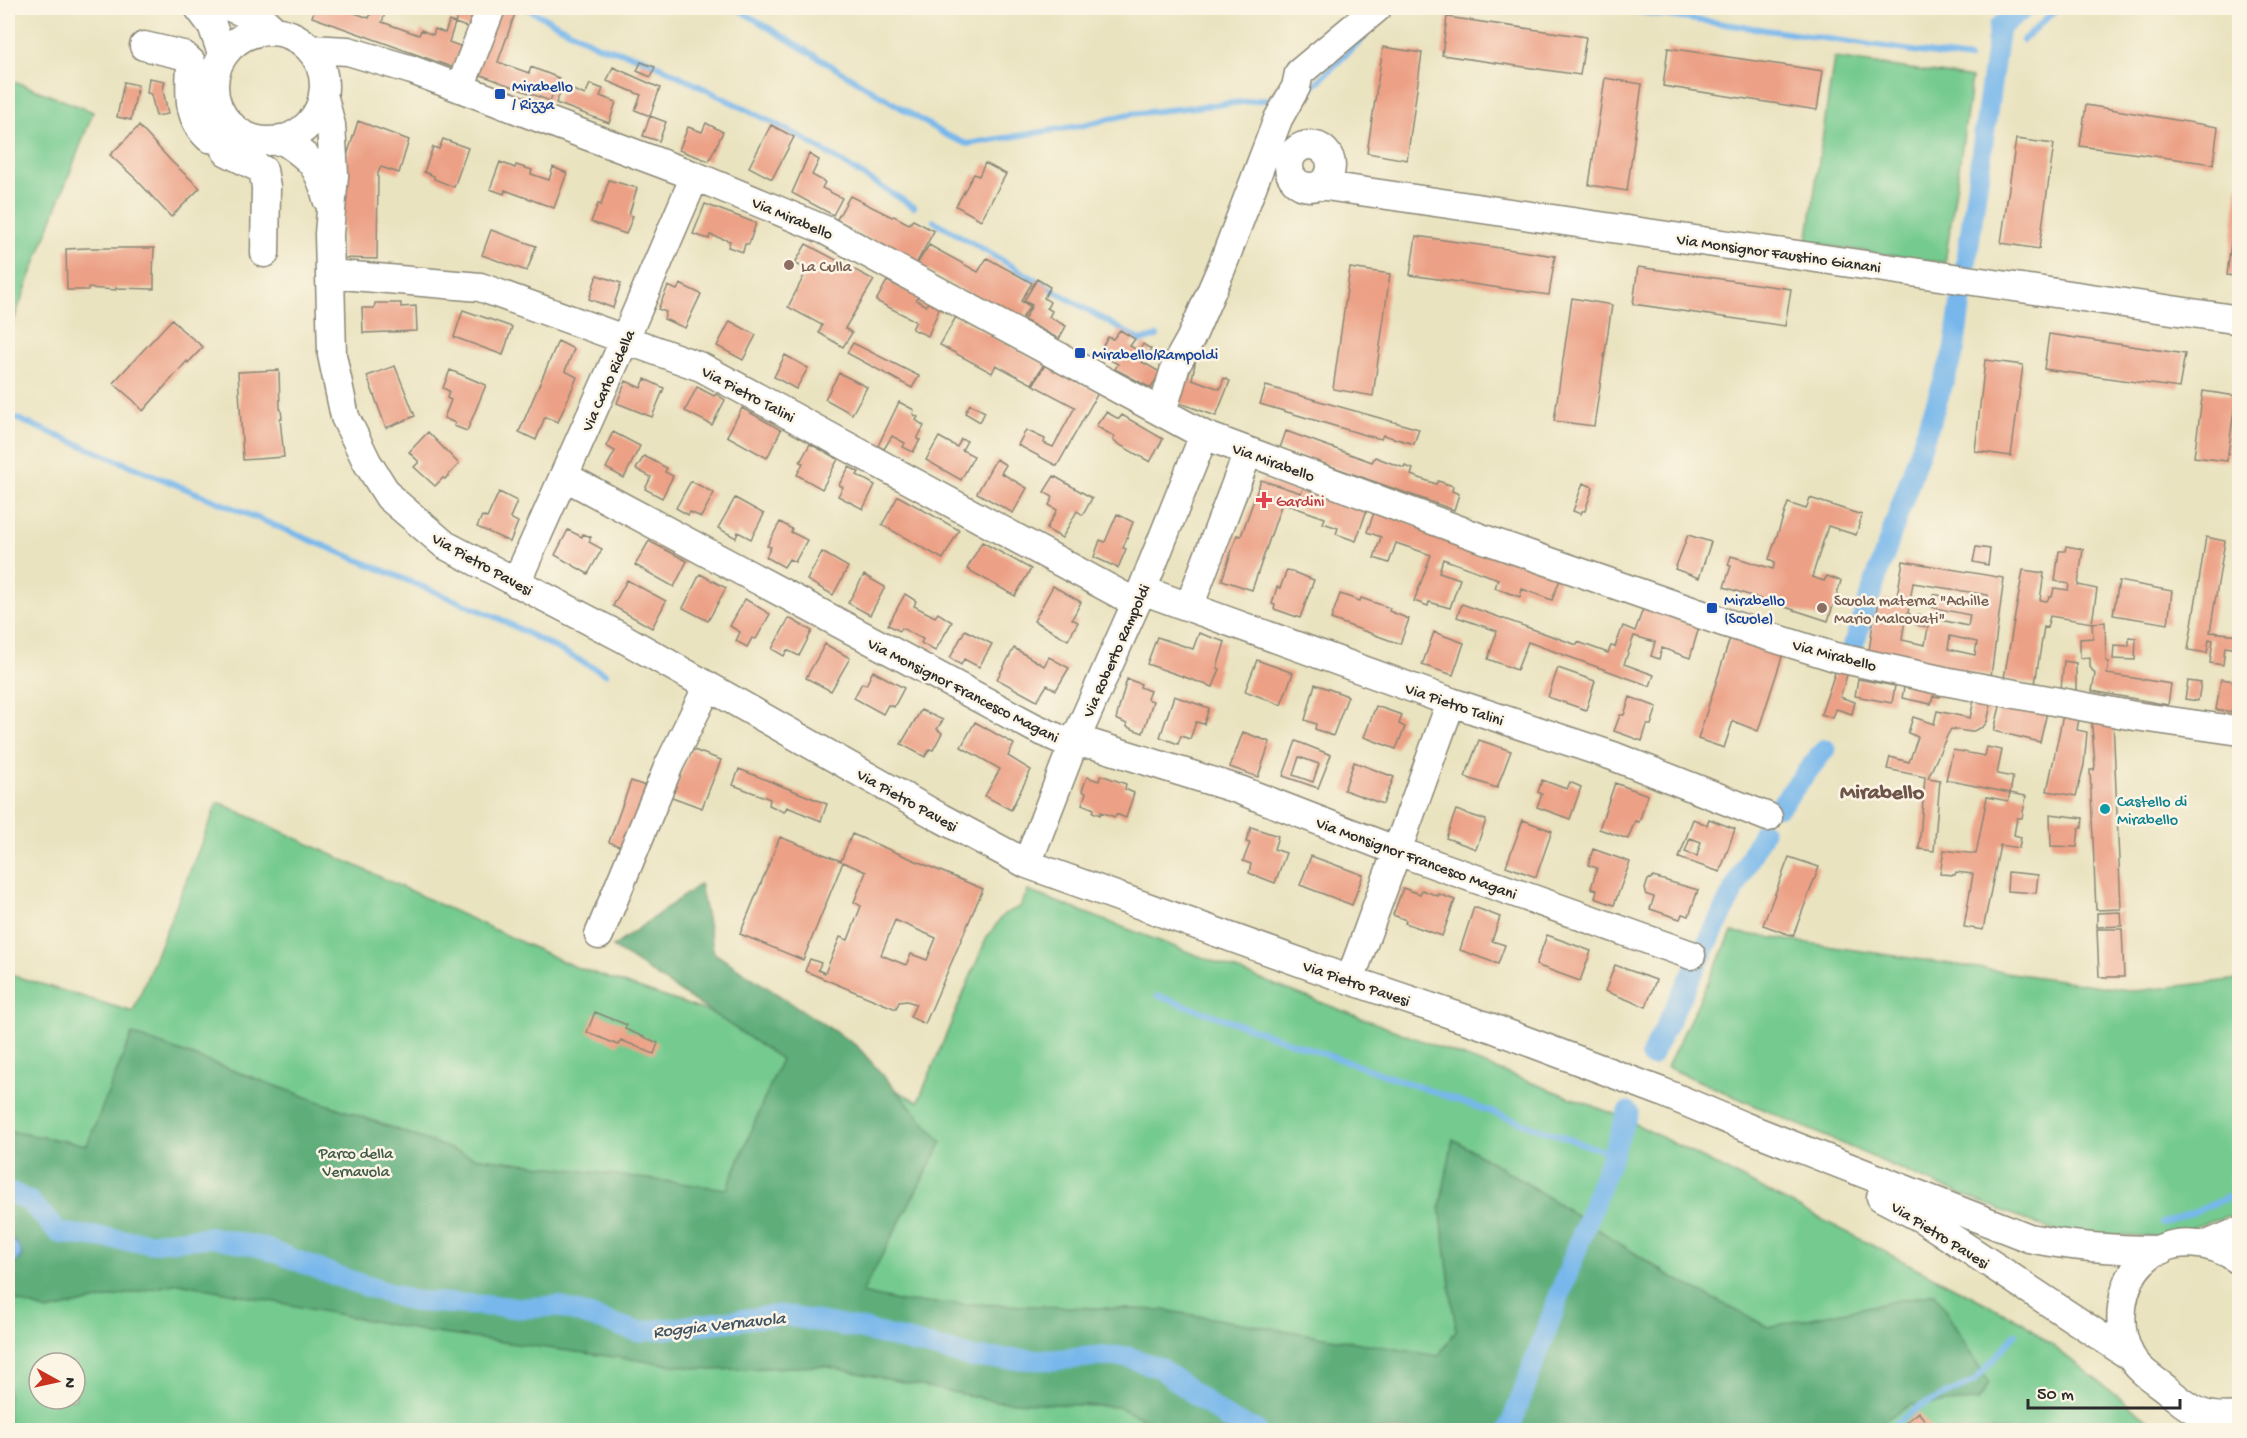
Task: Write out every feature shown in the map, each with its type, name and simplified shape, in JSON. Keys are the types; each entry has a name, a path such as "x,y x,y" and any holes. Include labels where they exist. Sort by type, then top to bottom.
{"street":[{"path":"200,8 212,25 223,56"},
{"path":"232,8 264,21 275,31"},
{"path":"460,88 491,8"},
{"path":"1162,412 1176,365 1191,338 1221,269 1278,119 1296,87 1299,73 1377,8"},
{"path":"144,46 189,59 191,62 189,100 197,121 209,138 225,132 269,141 292,135 310,122 321,105 323,87 321,67 310,49 296,38 275,31 258,32 243,37 223,56 216,73 214,91 225,132 227,152 263,170 266,187 265,253"},
{"name":"Via Mirabello","path":"310,49 348,51 412,70 695,176 825,230 1204,435 1514,549 1726,623 1835,657 1955,683 2135,716 2240,731"},
{"name":"Via Mirabello","path":"323,87 349,68 363,65 412,70"},
{"name":"Via Pietro Pavesi","path":"323,87 331,125 334,175 330,213 332,355 345,417 367,462 389,497 445,545 623,638 931,813 1027,864 1350,980 1492,1028 1662,1092 2029,1238 2066,1245 2161,1250"},
{"name":"Via Pietro Pavesi","path":"281,139 307,156 316,169 325,189 330,213"},
{"name":"Via Carlo Ridella","path":"516,583 695,176"},
{"name":"Via Monsignor Faustino Gianani","path":"1319,185 2240,320"},
{"name":"Via Pietro Talini","path":"330,273 480,287 701,367 1139,596 1189,607 1451,702 1613,756 1767,817"},
{"name":"Via Roberto Rampoldi","path":"1027,864 1073,745 1139,596 1204,435"},
{"path":"1189,607 1248,452"},
{"name":"Via Monsignor Francesco Magani","path":"564,476 1014,717 1073,745 1092,744 1240,790 1397,851 1691,955"},
{"path":"599,935 669,765 708,686"},
{"path":"1350,980 1451,702"},
{"name":"Via Pietro Pavesi","path":"1743,1126 1923,1219 2130,1356 2139,1367 2211,1423"},
{"path":"2207,1245 2240,1231"},
{"path":"2130,1356 2124,1341 2121,1321 2123,1301 2131,1277 2143,1260 2161,1250 2181,1244 2207,1245 2223,1250 2240,1261"},
{"path":"2211,1423 2240,1416"}],"green space":[{"path":"1834,58 1972,78 1945,263 1807,243"},
{"path":"8,79 93,112 8,335"},
{"name":"Parco della Vernavola","path":"218,802 573,966 821,1050 918,1102 987,937 1004,914 1020,907 1028,891 1622,1117 2022,1322 2161,1430 8,1430 8,974 133,1012"},
{"path":"700,884 714,953 857,1046 942,1142 862,1293 902,1302 1163,1310 1438,1356 1456,1331 1440,1207 1453,1139 1515,1176 1670,1276 1768,1327 1935,1293 1989,1383 1978,1401 1910,1405 1868,1430 1168,1430 1118,1407 996,1401 824,1366 711,1370 428,1332 179,1283 47,1311 8,1298 8,1131 87,1145 132,1034 473,1157 727,1189 781,1059 613,947"},
{"path":"1732,932 2135,991 2239,979 2239,1213 2162,1237 2056,1232 1918,1177 1667,1067"}],"water":[{"path":"8,1235 19,1246 22,1255 15,1264 8,1268"}],"building":[{"path":"315,8 341,8 369,18 373,8 387,8 382,22 419,35 421,30 433,35 435,29 445,33 449,21 455,23 449,42 465,48 457,69 312,17"},
{"path":"497,8 517,8 498,62 529,73 531,67 559,78 550,101 476,73"},
{"path":"460,11 475,16 472,29 455,23"},
{"path":"1447,17 1586,37 1580,75 1442,55"},
{"path":"1383,47 1422,53 1407,160 1367,153"},
{"path":"1668,48 1823,71 1817,110 1663,86"},
{"path":"641,62 655,67 651,77 637,71"},
{"path":"613,67 660,88 650,116 635,110 641,95 607,81"},
{"path":"149,78 165,81 163,90 168,114 156,116 151,94 147,93"},
{"path":"1605,78 1642,84 1627,191 1589,185"},
{"path":"124,82 138,85 131,120 117,117"},
{"path":"590,84 603,89 600,96 616,102 609,123 556,103 563,86 585,95"},
{"path":"2086,105 2218,127 2213,164 2080,146"},
{"path":"650,116 666,122 659,141 643,136"},
{"path":"358,121 409,140 399,173 381,167 378,173 377,259 342,258 344,165"},
{"path":"706,123 723,132 709,161 679,150 688,127 702,132"},
{"path":"771,125 794,137 772,179 749,167"},
{"path":"139,126 200,188 171,217 110,155"},
{"path":"443,139 468,148 454,187 424,172 433,147 439,149"},
{"path":"2016,139 2054,144 2039,249 2001,243"},
{"path":"809,154 819,160 812,175 825,182 822,188 842,198 833,215 792,193"},
{"path":"500,162 515,168 516,165 532,170 531,174 549,180 553,167 567,173 554,208 505,190 504,194 490,189"},
{"path":"985,163 1006,174 981,220 956,206 974,174 979,176"},
{"path":"609,180 637,188 629,215 633,216 626,234 591,222 598,204 601,205"},
{"path":"2238,185 2240,185 2240,277 2227,275"},
{"path":"850,196 892,217 909,224 913,220 934,231 916,264 836,221"},
{"path":"705,204 756,223 749,244 745,244 743,252 728,247 730,241 710,235 709,239 693,234"},
{"path":"491,230 536,246 527,271 482,255"},
{"path":"1416,236 1555,256 1549,295 1410,275"},
{"path":"806,244 874,280 845,328 852,333 843,347 819,333 822,325 788,307 807,270 795,263"},
{"path":"929,245 978,272 987,258 1032,283 1021,301 1030,306 1020,322 917,264"},
{"path":"154,248 154,289 67,290 66,249"},
{"path":"1638,267 1791,289 1785,326 1633,304"},
{"path":"1350,268 1390,274 1373,396 1333,389"},
{"path":"597,275 621,283 613,308 589,299"},
{"path":"1037,279 1050,287 1044,298 1050,302 1047,308 1052,311 1049,317 1066,326 1059,339 1024,320 1032,305 1024,301"},
{"path":"887,281 918,296 916,300 926,306 929,301 940,307 928,336 912,329 916,321 876,301"},
{"path":"680,284 701,294 685,328 664,319 666,312 658,309 668,286 677,290"},
{"path":"1572,298 1612,305 1594,426 1554,421"},
{"path":"375,303 401,303 401,307 416,306 417,331 363,333 362,308 374,308"},
{"path":"463,310 512,327 503,355 454,337"},
{"path":"956,317 1044,364 1032,384 996,365 992,373 940,345"},
{"path":"172,319 203,347 188,363 187,361 143,411 113,383"},
{"path":"730,321 756,335 743,360 717,346"},
{"path":"1120,330 1135,339 1130,346 1139,351 1143,344 1151,349 1142,362 1160,372 1151,388 1115,369 1118,364 1108,359 1111,353 1102,347 1108,337 1113,339"},
{"path":"2049,334 2185,354 2179,388 2044,369"},
{"path":"558,341 574,349 565,371 577,377 558,422 545,417 536,440 519,432"},
{"path":"853,343 919,376 912,388 847,353"},
{"path":"1187,354 1196,358 1192,379 1220,389 1224,378 1230,381 1216,416 1177,402"},
{"path":"785,355 808,368 796,389 774,377"},
{"path":"1985,360 2023,365 2011,456 1975,451"},
{"path":"1045,365 1098,393 1057,466 1018,445 1026,430 1045,439 1044,443 1053,447 1075,407 1033,385"},
{"path":"395,366 415,416 386,428 367,376"},
{"path":"279,370 282,419 280,419 284,457 243,460 238,372"},
{"path":"450,370 486,385 467,431 454,426 455,423 444,418 451,400 447,398 449,391 443,388"},
{"path":"839,373 867,387 852,414 825,399"},
{"path":"645,379 664,388 652,417 617,403 626,381 641,388"},
{"path":"1266,386 1419,429 1414,444 1383,435 1381,439 1365,435 1260,404"},
{"path":"697,387 725,400 712,425 685,411"},
{"path":"2203,391 2236,396 2227,461 2194,457"},
{"path":"899,402 914,410 913,414 918,417 916,420 924,426 913,452 903,447 905,443 892,436 884,449 878,446"},
{"path":"970,404 985,412 980,422 965,413"},
{"path":"742,408 781,430 767,458 727,436"},
{"path":"1106,412 1119,419 1122,415 1163,439 1150,462 1113,441 1115,437 1096,426"},
{"path":"1286,431 1372,462 1375,457 1404,468 1405,466 1413,469 1411,475 1436,484 1438,481 1453,486 1452,491 1459,494 1454,510 1280,448"},
{"path":"428,432 459,464 435,486 414,467 419,462 409,452"},
{"path":"613,432 640,446 624,478 606,468 615,451 606,446"},
{"path":"939,437 957,447 961,439 967,441 962,450 974,456 961,480 926,460"},
{"path":"810,444 838,459 822,489 797,475 803,463 800,462"},
{"path":"644,456 667,468 665,472 673,476 662,498 645,489 651,477 636,469"},
{"path":"996,459 1006,465 1001,473 1027,488 1013,513 977,493"},
{"path":"849,467 859,472 857,475 875,485 863,509 838,496 843,487 839,485"},
{"path":"1054,476 1092,498 1083,515 1077,511 1062,538 1046,529 1057,510 1049,505 1053,497 1044,492"},
{"path":"1261,480 1301,493 1305,485 1368,507 1356,541 1336,534 1338,528 1323,523 1325,518 1282,503 1252,590 1222,580 1237,535 1241,536"},
{"path":"691,481 714,493 701,517 690,512 688,515 676,508"},
{"path":"1583,483 1593,487 1585,511 1581,514 1573,511"},
{"path":"499,492 517,501 510,518 518,522 510,542 477,527 482,516 487,518"},
{"path":"898,496 959,530 943,559 882,525"},
{"path":"735,498 764,514 751,539 738,532 736,538 718,528"},
{"path":"1810,498 1862,515 1856,535 1828,526 1812,577 1824,581 1827,576 1841,581 1828,621 1724,587 1731,566 1728,565 1731,556 1773,569 1775,562 1769,559 1788,503 1806,509"},
{"path":"1375,510 1561,577 1552,600 1522,589 1520,597 1495,588 1498,579 1443,559 1439,572 1460,579 1450,608 1429,602 1428,606 1414,601 1431,555 1396,543 1389,563 1374,558 1381,537 1367,532"},
{"path":"1117,514 1133,522 1118,568 1094,557 1100,540 1105,542"},
{"path":"780,522 792,529 791,532 807,540 795,562 789,559 784,567 766,557 771,547 767,546"},
{"path":"568,530 582,537 583,534 591,537 589,542 602,549 588,574 555,555"},
{"path":"1688,535 1711,542 1699,578 1675,569"},
{"path":"2206,537 2225,541 2210,632 2240,635 2240,649 2225,647 2223,665 2210,663 2213,640 2209,639 2207,653 2188,650"},
{"path":"649,541 687,561 674,587 635,565"},
{"path":"982,542 1031,569 1015,596 967,569"},
{"path":"2066,546 2083,549 2078,585 2097,589 2092,623 2050,616 2047,628 2044,627 2035,684 2004,678 2023,570 2044,573 2040,600 2047,601 2049,597 2052,597 2054,588 2068,590 2069,584 2055,581 2059,551 2065,551"},
{"path":"1976,547 1990,549 1988,565 1973,562"},
{"path":"822,552 848,567 833,595 807,580"},
{"path":"1903,561 2004,578 1991,676 1869,651 1874,616 1879,602 1885,599 1896,602","holes":["1913,583 1988,595 1986,604 1933,594 1930,607 1970,615 1968,626 1918,615 1916,625 1928,627 1925,645 1902,640 1905,619 1909,620","1950,636 1977,642 1975,655 1948,649"]},
{"path":"1287,570 1314,580 1300,618 1274,609 1275,605 1272,604 1277,587 1280,588"},
{"path":"700,574 726,588 708,621 683,608"},
{"path":"864,575 885,587 870,615 848,603"},
{"path":"627,580 666,601 652,628 613,606"},
{"path":"2119,581 2172,591 2168,624 2113,615"},
{"path":"1053,586 1081,602 1072,619 1078,622 1068,640 1034,621"},
{"path":"905,594 916,601 914,606 935,617 938,613 952,622 935,651 921,643 923,639 902,628 900,631 888,625"},
{"path":"1340,594 1360,601 1361,598 1390,608 1389,611 1409,619 1400,644 1331,619"},
{"path":"745,599 770,614 756,639 752,638 747,647 736,641 740,632 730,626"},
{"path":"1462,604 1577,645 1578,642 1608,653 1611,646 1615,647 1623,626 1635,631 1644,606 1699,627 1690,658 1662,648 1659,659 1651,656 1655,642 1634,636 1624,664 1654,675 1650,686 1528,642 1517,670 1488,659 1497,631 1457,617"},
{"path":"789,618 812,631 799,656 787,650 784,656 772,649"},
{"path":"2105,622 2106,661 2109,662 2107,674 2171,684 2168,705 2092,691 2095,674 2090,667 2090,657 2080,658 2080,639 2093,638 2092,623"},
{"path":"965,630 992,644 979,667 964,659 961,665 950,658"},
{"path":"1434,632 1464,643 1453,675 1422,665"},
{"path":"1199,633 1225,642 1217,668 1220,669 1213,687 1147,664 1157,637 1193,649"},
{"path":"2129,637 2136,638 2135,660 2113,659 2114,645 2129,646"},
{"path":"1730,638 1783,654 1758,731 1733,721 1724,748 1698,739"},
{"path":"825,644 850,658 831,691 806,678"},
{"path":"1014,648 1044,666 1049,657 1069,668 1056,690 1047,685 1037,701 997,679"},
{"path":"1257,660 1293,673 1281,705 1245,691"},
{"path":"2064,661 2076,663 2076,690 2061,688"},
{"path":"1558,668 1595,681 1586,710 1548,697"},
{"path":"1849,669 1840,697 1855,702 1852,714 1836,709 1833,718 1821,714 1836,670"},
{"path":"873,671 904,688 894,707 888,705 883,714 854,698 862,683 866,685"},
{"path":"1906,677 1943,685 1940,697 1933,696 1931,704 1902,698"},
{"path":"1127,679 1141,684 1140,687 1150,691 1147,699 1153,701 1143,733 1127,727 1127,724 1116,719"},
{"path":"1858,679 1895,686 1892,703 1855,696"},
{"path":"2221,679 2240,682 2240,714 2216,710"},
{"path":"2188,681 2201,683 2198,701 2185,699"},
{"path":"1315,684 1348,696 1333,736 1315,729 1316,724 1305,720"},
{"path":"1976,691 1993,696 1987,722 1983,727 1971,732 1951,729 1947,736 1928,778 1940,780 1934,851 1919,849 1925,777 1887,769 1890,757 1909,762 1918,737 1908,733 1913,717 1934,724 1937,711 1970,718"},
{"path":"1174,696 1209,708 1204,724 1196,722 1190,739 1181,736 1178,744 1160,737"},
{"path":"1630,697 1657,707 1651,725 1647,725 1642,741 1614,731 1620,715 1624,715"},
{"path":"2002,698 2048,708 2040,742 1994,731"},
{"path":"1376,706 1402,715 1399,724 1405,727 1396,749 1364,737"},
{"path":"921,710 943,720 937,729 942,733 933,750 930,749 925,757 901,744"},
{"path":"2064,710 2080,713 2077,730 2087,732 2084,765 2076,796 2047,791"},
{"name":"Castello di Mirabello","path":"2091,715 2113,718 2121,909 2096,910 2090,770 2094,770 2095,765"},
{"path":"975,722 1014,744 1008,756 1031,770 1011,810 985,796 1000,769 961,747"},
{"path":"1243,732 1270,742 1258,777 1230,767"},
{"path":"1479,740 1511,751 1497,788 1465,777"},
{"path":"1296,741 1331,755 1318,788 1283,776","holes":["1299,757 1319,764 1313,782 1293,775"]},
{"path":"1987,747 2002,750 1997,774 2013,777 2010,793 1946,780 1953,750 1985,756"},
{"path":"691,749 721,760 702,808 672,797"},
{"path":"1354,762 1394,777 1383,804 1344,790"},
{"path":"739,769 827,804 821,821 787,807 784,812 769,805 770,799 733,785"},
{"path":"1101,775 1126,784 1125,789 1134,793 1126,818 1101,812 1100,815 1093,812 1094,809 1082,804 1086,793 1082,791 1087,777 1099,781"},
{"path":"1542,780 1567,789 1570,782 1581,787 1570,819 1537,807 1542,794 1538,792"},
{"path":"631,781 651,788 629,850 609,842"},
{"path":"1615,783 1648,795 1639,822 1635,821 1628,839 1599,829"},
{"path":"2010,793 2026,796 2022,818 2017,818 2014,835 2021,837 2019,848 2000,845 1983,930 1964,927 1973,874 1956,872 1955,875 1940,874 1944,850 1976,854 1987,797 2008,801"},
{"path":"1456,810 1486,820 1476,849 1446,838"},
{"path":"2050,814 2083,818 2082,828 2079,828 2077,847 2051,846"},
{"path":"1693,819 1707,825 1709,819 1735,829 1720,872 1679,858","holes":["1690,838 1701,842 1697,856 1685,852"]},
{"path":"1523,820 1552,831 1536,877 1506,866"},
{"path":"1251,827 1278,836 1274,849 1286,853 1275,883 1249,873 1251,864 1243,861 1250,843 1246,842"},
{"path":"852,834 983,889 925,1024 910,1017 916,1004 907,1001 899,1002 896,1009 805,971 810,959 821,963 818,970 825,973 840,937 848,940 861,906 854,902 866,872 843,862 803,960 740,934 780,837 841,861","holes":["895,920 936,938 927,960 911,954 906,965 881,955"]},
{"path":"1593,849 1630,862 1614,905 1595,898 1597,890 1591,888 1597,868 1588,865"},
{"path":"1311,856 1363,875 1352,905 1300,885"},
{"path":"1789,857 1819,867 1793,936 1763,925"},
{"path":"2008,872 2038,875 2036,893 2007,891"},
{"path":"1653,877 1698,890 1689,916 1682,914 1680,919 1650,909 1654,897 1647,895 1645,889 1648,880"},
{"path":"1403,888 1420,894 1422,890 1455,900 1442,936 1405,923 1406,920 1393,915"},
{"path":"1474,907 1500,917 1492,941 1505,945 1498,964 1460,950"},
{"path":"2121,912 2122,926 2097,927 2097,913"},
{"path":"2097,929 2122,929 2124,977 2099,977"},
{"path":"1547,935 1591,951 1580,981 1536,965"},
{"path":"1615,965 1656,980 1646,1007 1605,991"},
{"path":"595,1012 627,1025 625,1029 658,1043 654,1054 621,1040 618,1045 587,1032"},
{"path":"1918,1412 1932,1429 1897,1430"}],"waterway":[{"path":"526,8 598,46 643,58 801,137 914,207"},
{"path":"736,8 946,135 967,144 1079,126 1130,114 1280,98"},
{"path":"1613,8 1969,59"},
{"path":"1851,652 1954,351 1999,27 2025,8"},
{"path":"2023,40 2058,8"},
{"path":"1303,93 1309,90 1366,35"},
{"path":"934,221 1141,341 1157,336"},
{"path":"8,415 498,618 606,674"},
{"path":"1780,806 1825,749"},
{"path":"1651,1056 1763,832"},
{"path":"1158,996 1612,1154"},
{"path":"1509,1430 1628,1112"},
{"name":"Roggia Vernavola","path":"8,1191 30,1202 59,1233 150,1243 212,1237 264,1248 342,1278 412,1301 524,1308 557,1306 639,1332 781,1315 861,1329 975,1358 1053,1360 1101,1356 1128,1357 1160,1368 1228,1419 1256,1430"},
{"path":"2162,1223 2195,1212 2240,1192"},
{"path":"1887,1430 1918,1407 1974,1382 2016,1333"}],"place":[{"name":"Mirabello / Rizza","path":"500,94"},
{"name":"La Culla","path":"789,265"},
{"name":"Mirabello/Rampoldi","path":"1080,353"},
{"name":"Gardini","path":"1264,500"},
{"name":"Mirabello (Scuole)","path":"1712,608"},
{"name":"Scuola materna \"Achille Mario Malcovati\"","path":"1822,608"},
{"name":"Castello di Mirabello","path":"2105,809"}],"district":[{"name":"Mirabello","path":"1882,790"}]}
